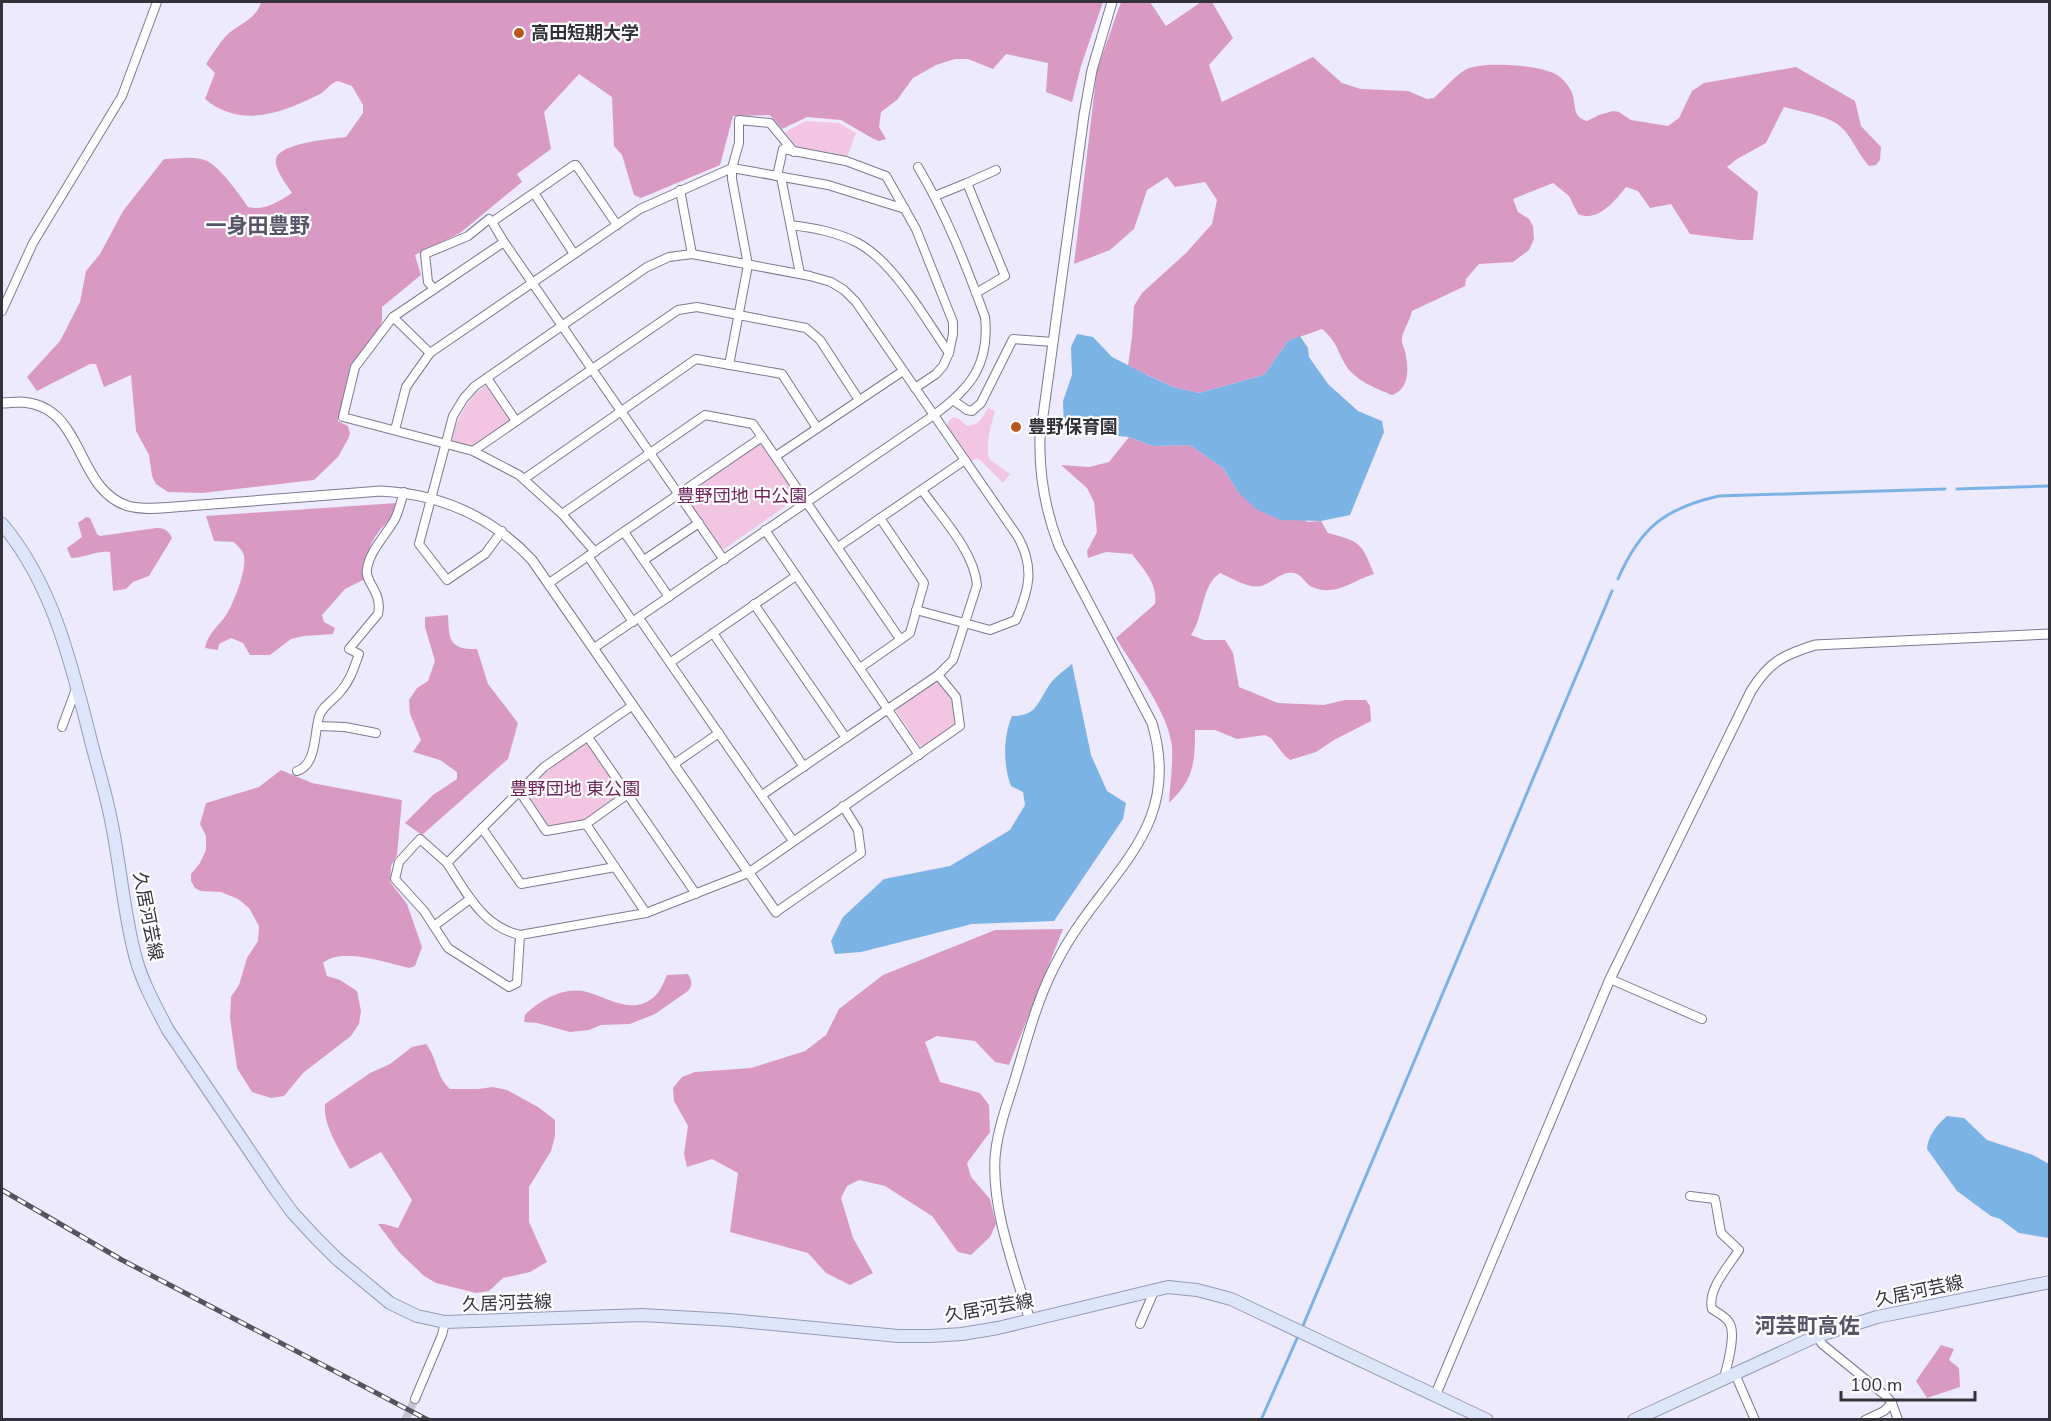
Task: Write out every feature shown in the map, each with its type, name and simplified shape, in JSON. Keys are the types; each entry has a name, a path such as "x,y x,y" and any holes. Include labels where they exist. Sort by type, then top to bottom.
{"main road":[{"name":"久居河芸線","path":"2,524 14,538 48,601 61,633 112,822 130,934 137,962 152,1001 168,1030 292,1212 337,1259 390,1303 417,1316 445,1322 642,1316 730,1320 909,1336 962,1334 1030,1321 1168,1287 1208,1292 1231,1299 1487,1419"},
{"name":"久居河芸線","path":"1634,1419 1817,1336 1877,1317 2049,1282"}],"street":[{"path":"2,311 33,243 122,96 157,2"},
{"path":"1030,1321 998,1209 995,1172 998,1138 1042,991 1071,936 1142,838 1154,811 1160,776 1159,748 1152,723 1059,546 1045,504 1041,482 1040,448 1084,115 1092,69 1112,2"},
{"path":"729,365 748,265 732,179 732,168 739,143 739,120 770,123 794,152"},
{"path":"800,274 779,176 783,149 846,161 885,176 916,229 953,322 954,334 949,353 936,374 915,388"},
{"path":"492,222 576,165 617,225"},
{"path":"594,648 954,401 968,386 984,354 985,317 935,196 918,167"},
{"path":"395,430 406,387 430,353 640,208 680,190 732,168 828,184 905,209"},
{"path":"935,196 996,170"},
{"path":"967,183 1005,276 976,293"},
{"path":"680,190 692,254"},
{"path":"534,193 574,254"},
{"path":"434,289 428,282 425,254 468,236 489,219 724,560"},
{"path":"791,225 839,235 872,252 893,272 949,353"},
{"path":"504,242 393,317 355,367 343,417 473,451 524,479 562,514 636,620 671,662 793,841"},
{"path":"502,531 485,554 447,580 418,544 453,416 458,406 475,386 647,267 669,257 692,254 800,274 831,282 844,290 856,302 1018,537 1025,553 1029,576 1027,593 1016,620 990,630 916,610"},
{"path":"473,451 678,310 697,307 806,328 814,333 860,400"},
{"path":"393,317 430,353"},
{"path":"954,401 967,410 981,403 1012,339 1053,342"},
{"path":"524,479 696,359 782,374 817,428"},
{"path":"776,456 903,371"},
{"path":"487,378 516,421"},
{"path":"2,403 21,402 42,407 52,413 69,431 100,487 116,500 133,507 147,509 362,492 404,492 431,498 472,512 502,531 532,560 549,583 776,912 861,853 858,830 843,806"},
{"path":"562,514 705,415 753,424 900,639"},
{"path":"549,583 762,437"},
{"path":"838,547 965,460"},
{"path":"762,795 938,675 953,660 977,585 974,565 922,490"},
{"path":"297,771 303,770 307,764 315,741 320,713 342,690 353,672 359,654 349,649 378,614 378,595 366,571 381,539 396,516 404,492"},
{"path":"860,668 910,633 924,583 880,518"},
{"path":"644,560 699,523"},
{"path":"765,530 919,755"},
{"path":"624,532 669,597"},
{"path":"671,662 796,576"},
{"path":"754,604 846,738"},
{"path":"713,633 804,767"},
{"path":"1435,1396 1610,979 1751,691 1770,666 1788,654 1815,645 2049,634"},
{"path":"520,935 517,983 509,987 453,952 424,911 395,879 399,862 420,839 447,863 470,899 492,923 520,935 646,913 748,873 960,726 956,697 938,675"},
{"path":"62,727 77,688"},
{"path":"447,863 544,767 633,705"},
{"path":"318,726 345,727 376,733"},
{"path":"674,764 719,733"},
{"path":"588,736 696,894"},
{"path":"520,792 546,831 586,824 628,794"},
{"path":"586,824 646,913"},
{"path":"482,828 521,884 615,867"},
{"path":"434,926 470,899"},
{"path":"1610,979 1702,1018"},
{"path":"1690,1196 1715,1199 1721,1233 1739,1250 1720,1278 1711,1300 1712,1309 1730,1323 1732,1328 1730,1376 1755,1419"},
{"path":"1140,1324 1155,1289"},
{"path":"415,1399 442,1335 445,1322"},
{"path":"1817,1336 1822,1344 1892,1403 1898,1419"},
{"path":"1865,1419 1884,1410 1892,1403"}],"green space":[{"path":"806,121 839,123 856,133 847,157 796,147 785,132"},
{"path":"488,384 512,419 473,447 455,443 452,438 465,408"},
{"path":"988,408 995,411 988,441 989,459 1010,474 1003,483 978,458 971,461 947,427 953,417 958,418 967,426 977,423"},
{"name":"豊野団地 中公園","path":"758,444 763,445 797,496 796,499 724,549 720,548 686,498 687,494"},
{"path":"936,681 951,699 956,724 925,747 919,745 896,711 896,707"},
{"name":"豊野団地 東公園","path":"586,742 590,744 621,790 620,795 584,820 547,826 526,791 545,773"}],"shaded area":[{"path":"261,2 1103,2 1081,66 1072,102 1046,92 1048,63 1006,54 993,69 968,59 955,59 936,65 913,78 897,100 881,112 879,127 886,139 879,141 841,120 807,117 782,129 770,115 733,116 720,165 641,198 634,195 622,155 614,146 612,97 579,74 544,112 551,149 517,174 522,182 460,233 415,255 421,275 382,307 380,327 350,366 338,421 348,426 350,433 338,457 314,480 202,493 168,492 156,484 152,476 149,455 136,431 131,375 104,387 96,364 90,364 37,391 27,377 60,341 80,302 86,271 100,254 123,211 164,159 192,158 207,161 224,175 248,207 265,207 292,193 277,167 276,159 279,154 286,149 306,143 346,137 363,113 363,105 352,86 338,81 306,101 262,115 233,114 205,99 215,73 206,64 225,37 251,18"},
{"path":"1121,2 1150,2 1166,26 1201,2 1212,2 1233,38 1209,65 1222,102 1313,57 1342,83 1361,89 1408,91 1427,99 1434,98 1465,70 1484,65 1513,65 1542,69 1560,77 1571,91 1579,117 1587,121 1613,111 1631,120 1668,126 1679,118 1692,91 1704,83 1796,67 1855,101 1861,126 1881,147 1880,160 1876,165 1869,166 1845,131 1833,121 1784,107 1766,143 1727,167 1758,192 1753,240 1690,234 1671,204 1650,208 1638,191 1626,187 1605,209 1592,216 1585,216 1578,214 1569,196 1553,183 1513,199 1518,212 1529,219 1533,226 1534,239 1529,250 1513,262 1479,264 1466,279 1465,286 1412,311 1402,338 1406,354 1406,380 1397,393 1392,395 1354,375 1322,329 1288,341 1264,375 1199,393 1173,387 1128,366 1134,306 1142,293 1186,253 1212,224 1217,200 1205,182 1175,187 1167,177 1147,190 1134,229 1110,250 1074,264 1097,70"},
{"path":"1129,437 1153,446 1190,445 1223,468 1238,492 1308,522 1321,521 1328,533 1354,541 1362,549 1374,574 1336,589 1321,590 1312,587 1294,573 1282,575 1259,586 1253,586 1220,573 1209,586 1191,635 1204,640 1225,640 1233,653 1239,687 1278,703 1324,705 1345,700 1366,700 1370,706 1371,721 1316,752 1290,760 1271,738 1265,735 1237,739 1215,730 1195,730 1191,770 1184,786 1169,803 1172,747 1165,720 1116,638 1155,604 1154,589 1149,577 1132,554 1106,552 1088,558 1087,551 1097,532 1094,502 1087,488 1061,465 1089,467 1109,462"},
{"path":"397,503 394,516 381,529 371,545 363,580 345,589 322,615 324,622 335,628 333,634 291,639 270,655 250,655 243,643 231,638 219,644 218,650 205,648 208,638 228,612 234,600 244,566 242,552 234,542 214,541 206,516"},
{"path":"86,517 90,518 100,536 161,528 166,530 172,538 149,576 133,582 126,589 113,591 110,552 71,558 67,548 82,537 78,523"},
{"path":"448,615 452,641 461,647 477,649 488,684 518,723 508,759 422,835 405,823 433,795 457,779 457,772 440,760 413,752 421,740 410,714 409,700 417,688 428,681 435,661 425,627 425,617"},
{"path":"281,770 312,783 402,800 397,855 391,866 390,882 407,904 422,947 415,966 409,968 353,956 331,958 323,963 327,976 340,980 357,991 361,1011 359,1024 351,1036 303,1073 284,1096 271,1098 252,1092 237,1068 230,1018 231,997 239,985 247,958 258,941 259,926 249,908 238,899 221,892 201,891 195,888 191,881 191,874 200,863 206,850 206,836 200,824 206,803 259,787"},
{"path":"1063,929 1009,1065 995,1062 975,1041 937,1036 925,1042 940,1082 980,1093 989,1105 990,1132 967,1163 971,1177 990,1199 996,1224 990,1237 971,1255 958,1252 932,1216 885,1186 859,1180 847,1186 841,1198 853,1238 873,1273 850,1285 826,1273 808,1253 730,1232 738,1173 712,1159 687,1167 684,1154 688,1126 674,1101 673,1088 682,1077 695,1072 751,1068 805,1051 826,1035 839,1009 883,975 995,930"},
{"path":"688,974 691,987 688,991 655,1014 630,1024 601,1025 589,1030 570,1032 524,1022 525,1015 531,1009 561,993 587,992 622,1004 639,1005 656,995 667,975"},
{"path":"426,1044 445,1084 450,1089 493,1087 507,1090 538,1107 555,1120 555,1136 551,1151 529,1187 529,1222 547,1262 530,1272 503,1278 489,1291 476,1293 436,1283 424,1276 399,1252 378,1224 398,1228 412,1200 381,1152 350,1169 333,1138 327,1121 325,1104 370,1073 390,1064 412,1047"},
{"path":"1941,1345 1954,1349 1949,1360 1959,1368 1960,1387 1927,1398 1916,1381"}],"water":[{"path":"1077,334 1093,337 1112,357 1149,376 1173,387 1199,393 1264,375 1288,341 1300,336 1308,348 1309,357 1328,384 1358,411 1382,421 1384,432 1350,515 1321,521 1281,520 1257,510 1238,492 1223,468 1190,445 1153,446 1129,437 1075,432 1064,427 1063,401 1072,375 1071,347"},
{"path":"1072,664 1091,755 1107,791 1126,803 1123,819 1054,921 972,924 861,952 835,954 831,941 843,917 884,879 950,866 1010,830 1025,805 1023,792 1011,786 1007,769 1005,751 1009,724 1012,716 1032,711 1052,681"},
{"path":"1947,1116 1964,1118 1987,1140 2033,1155 2049,1164 2049,1238 2019,1233 1957,1191 1927,1149 1929,1139"}],"waterway":[{"path":"1957,489 2050,486"},
{"path":"1618,579 1626,561 1645,533 1669,514 1700,501 1719,496 1945,489"},
{"path":"1302,1328 1612,591"},
{"path":"1261,1420 1299,1334"}],"tunnel":[{"path":"405,1420 415,1399"}],"railway":[{"path":"2,1190 122,1260 428,1420"}],"place":[{"name":"高田短期大学","path":"519,33"},
{"name":"豊野保育園","path":"1016,427"}],"district":[{"name":"一身田豊野","path":"258,226"},
{"name":"河芸町高佐","path":"1807,1326"}]}
